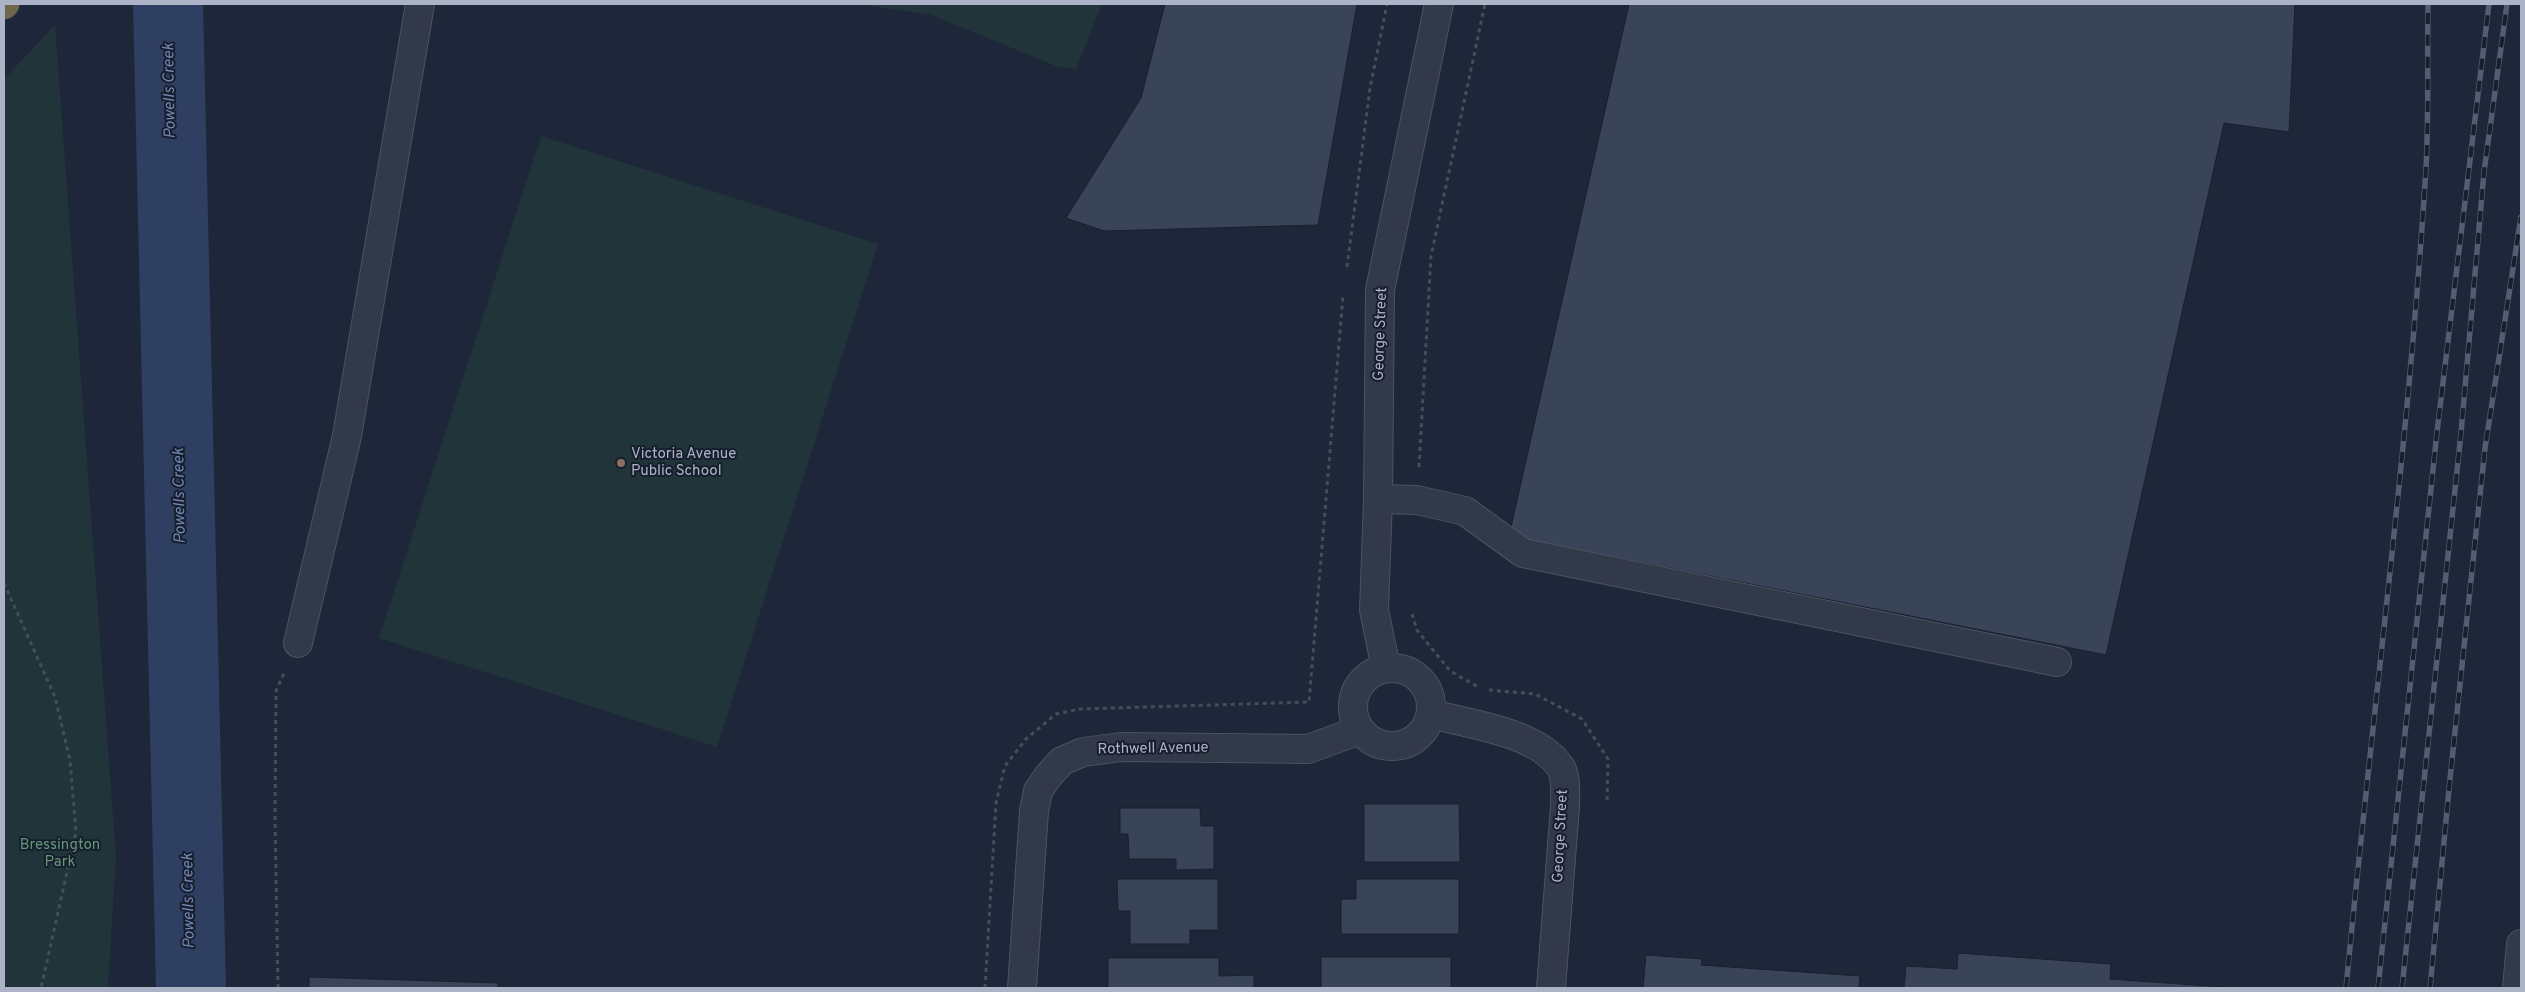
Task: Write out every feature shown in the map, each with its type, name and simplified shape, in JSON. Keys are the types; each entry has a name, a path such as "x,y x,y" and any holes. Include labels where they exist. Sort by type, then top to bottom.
{"street":[{"path":"298,643 347,436 420,4"},
{"name":"George Street","path":"1386,668 1374,610 1378,499 1380,290 1438,4"},
{"path":"1378,499 1417,500 1465,511 1523,553 2057,662"},
{"path":"1386,668 1398,668 1420,679 1429,696 1431,714 1426,726 1417,736 1406,743 1394,746 1369,739 1360,730 1354,718 1352,705 1355,692 1362,681 1373,672 1386,668"},
{"name":"George Street","path":"1431,714 1536,744 1560,765 1565,787 1565,806 1551,988"},
{"name":"Rothwell Avenue","path":"1022,988 1034,811 1038,791 1062,760 1083,752 1121,747 1308,748 1360,730"},
{"path":"2517,988 2521,944"}],"path":[{"path":"1346,272 1370,88 1388,4"},
{"path":"1417,500 1431,256 1485,4"},
{"path":"985,988 996,804 1000,784 1005,766 1038,727 1056,714 1080,709 1309,702 1344,292"},
{"path":"4,583 55,698 70,760 76,832 42,988"},
{"path":"1412,612 1417,630 1450,671 1482,689 1535,694 1582,719 1608,759 1607,802"},
{"path":"278,988 275,818 276,691 298,643"}],"green space":[{"path":"857,4 1102,4 1076,69 1058,67 931,15"},
{"name":"Bressington Park","path":"55,25 116,856 108,988 4,988 4,79"},
{"path":"541,136 878,244 717,747 379,638"}],"building":[{"path":"1165,4 1357,4 1318,225 1104,231 1066,218 1141,98"},
{"path":"1629,4 2295,4 2289,132 2224,123 2106,655 1509,536"},
{"path":"1364,804 1459,804 1460,862 1364,862"},
{"path":"1120,808 1200,808 1201,826 1214,826 1214,869 1176,870 1176,859 1129,859 1128,834 1120,834"},
{"path":"1117,879 1218,879 1218,930 1190,930 1190,944 1130,944 1130,911 1118,911"},
{"path":"1356,879 1459,879 1459,934 1341,934 1341,899 1356,899"},
{"path":"1958,953 2111,964 2110,979 2236,988 1904,988 1906,966 1957,969"},
{"path":"1646,955 1702,959 1701,965 1860,976 1859,988 1643,988"},
{"path":"1321,957 1451,957 1451,988 1321,988"},
{"path":"1108,958 1219,958 1219,976 1254,975 1254,988 1108,988"},
{"path":"309,977 498,983 498,988 309,988"}],"waterway":[{"name":"Powells Creek","path":"168,4 191,988"}],"railway":[{"path":"2346,988 2400,476 2419,271 2427,147 2428,4"},
{"path":"2378,988 2437,432 2489,4"},
{"path":"2402,988 2461,433 2484,172 2507,4"},
{"path":"2430,988 2485,448 2521,217"}],"place":[{"name":"Victoria Avenue Public School","path":"621,463"}]}
